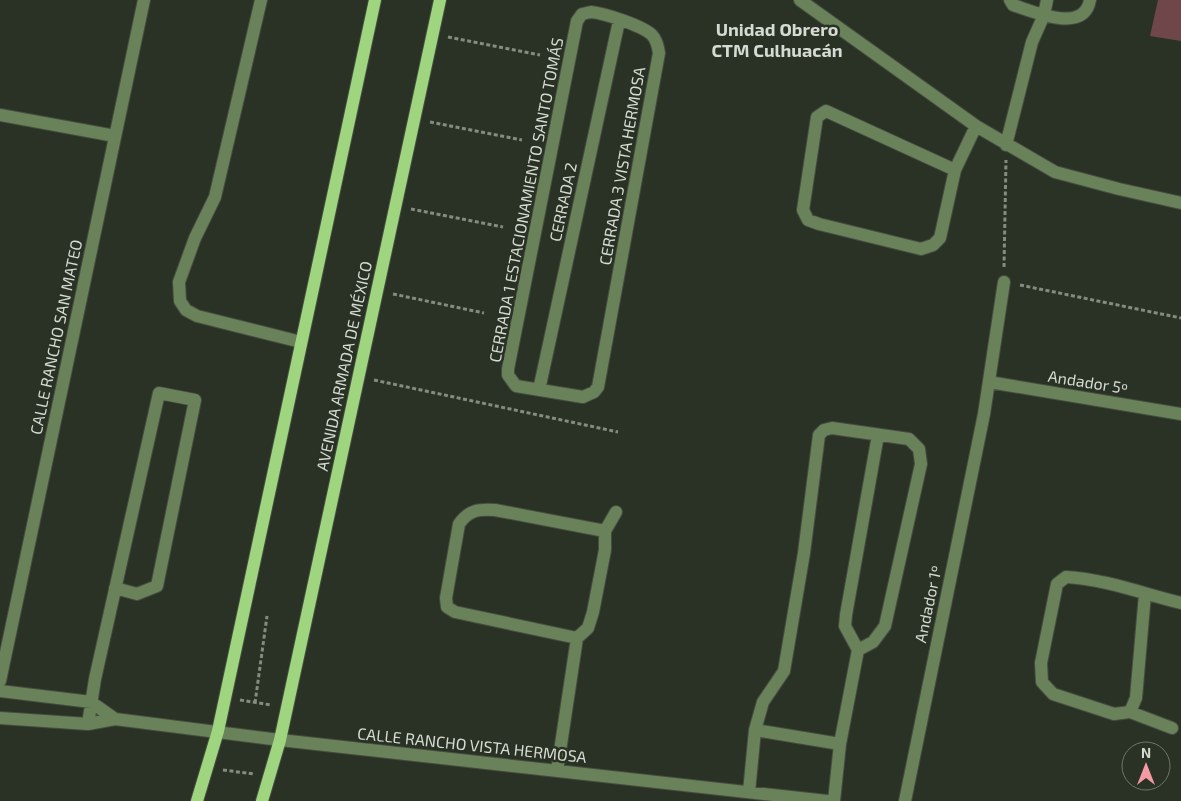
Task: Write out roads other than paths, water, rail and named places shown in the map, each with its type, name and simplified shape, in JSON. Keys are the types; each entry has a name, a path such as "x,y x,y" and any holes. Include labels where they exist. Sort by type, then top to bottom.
{"main road":[{"path":"197,801 218,731 375,0"},
{"name":"AVENIDA ARMADA DE MÉXICO","path":"262,801 280,740 440,0"}],"street":[{"name":"CALLE RANCHO SAN MATEO","path":"0,681 144,0"},
{"path":"261,0 215,197 195,238 179,282 180,301 186,310 197,316 301,342"},
{"path":"800,0 976,126 1055,172 1119,190 1181,203"},
{"path":"1010,0 1013,5 1044,15 1074,19 1082,16 1089,8 1090,0"},
{"path":"1006,145 1032,42 1044,15 1047,0"},
{"name":"CERRADA 3 VISTA HERMOSA","path":"577,21 582,14 600,6 619,21 653,36 659,53 598,386"},
{"name":"CERRADA 1 ESTACIONAMIENTO SANTO TOMÁS","path":"577,21 508,374 516,386 583,396 594,392 598,386"},
{"name":"CERRADA 2","path":"539,390 619,21"},
{"path":"955,170 826,111 817,117 803,210 808,220 819,224 921,250 934,245 940,238 955,170 976,126"},
{"path":"0,115 115,136"},
{"name":"Andador 1º","path":"905,801 984,414 1004,282"},
{"name":"Andador 5º","path":"989,382 1181,414"},
{"path":"88,724 115,588 159,393 195,400 157,586 137,594 115,588"},
{"path":"749,792 755,730 764,702 784,671 804,553 819,435 824,430 832,428 909,439 919,449 920,464 885,626 873,642 858,650"},
{"path":"834,801 840,744 858,650 846,626 846,615 878,435"},
{"path":"577,638 455,612 447,607 446,598 458,524 466,515 477,509 495,510 605,531"},
{"path":"557,771 577,638 588,628 593,612 605,550 605,531 616,512"},
{"path":"1172,728 1130,712 1114,714 1053,694 1042,682 1041,663 1057,584 1066,577 1079,577 1181,603"},
{"path":"1130,712 1136,698 1145,594"},
{"name":"CALLE RANCHO VISTA HERMOSA","path":"0,691 91,702 115,719"},
{"name":"CALLE RANCHO VISTA HERMOSA","path":"0,718 88,724 115,719 280,740 827,801"},
{"path":"755,730 840,744"}],"district":[{"name":"Unidad Obrero CTM Culhuacán","path":"777,40"}]}
